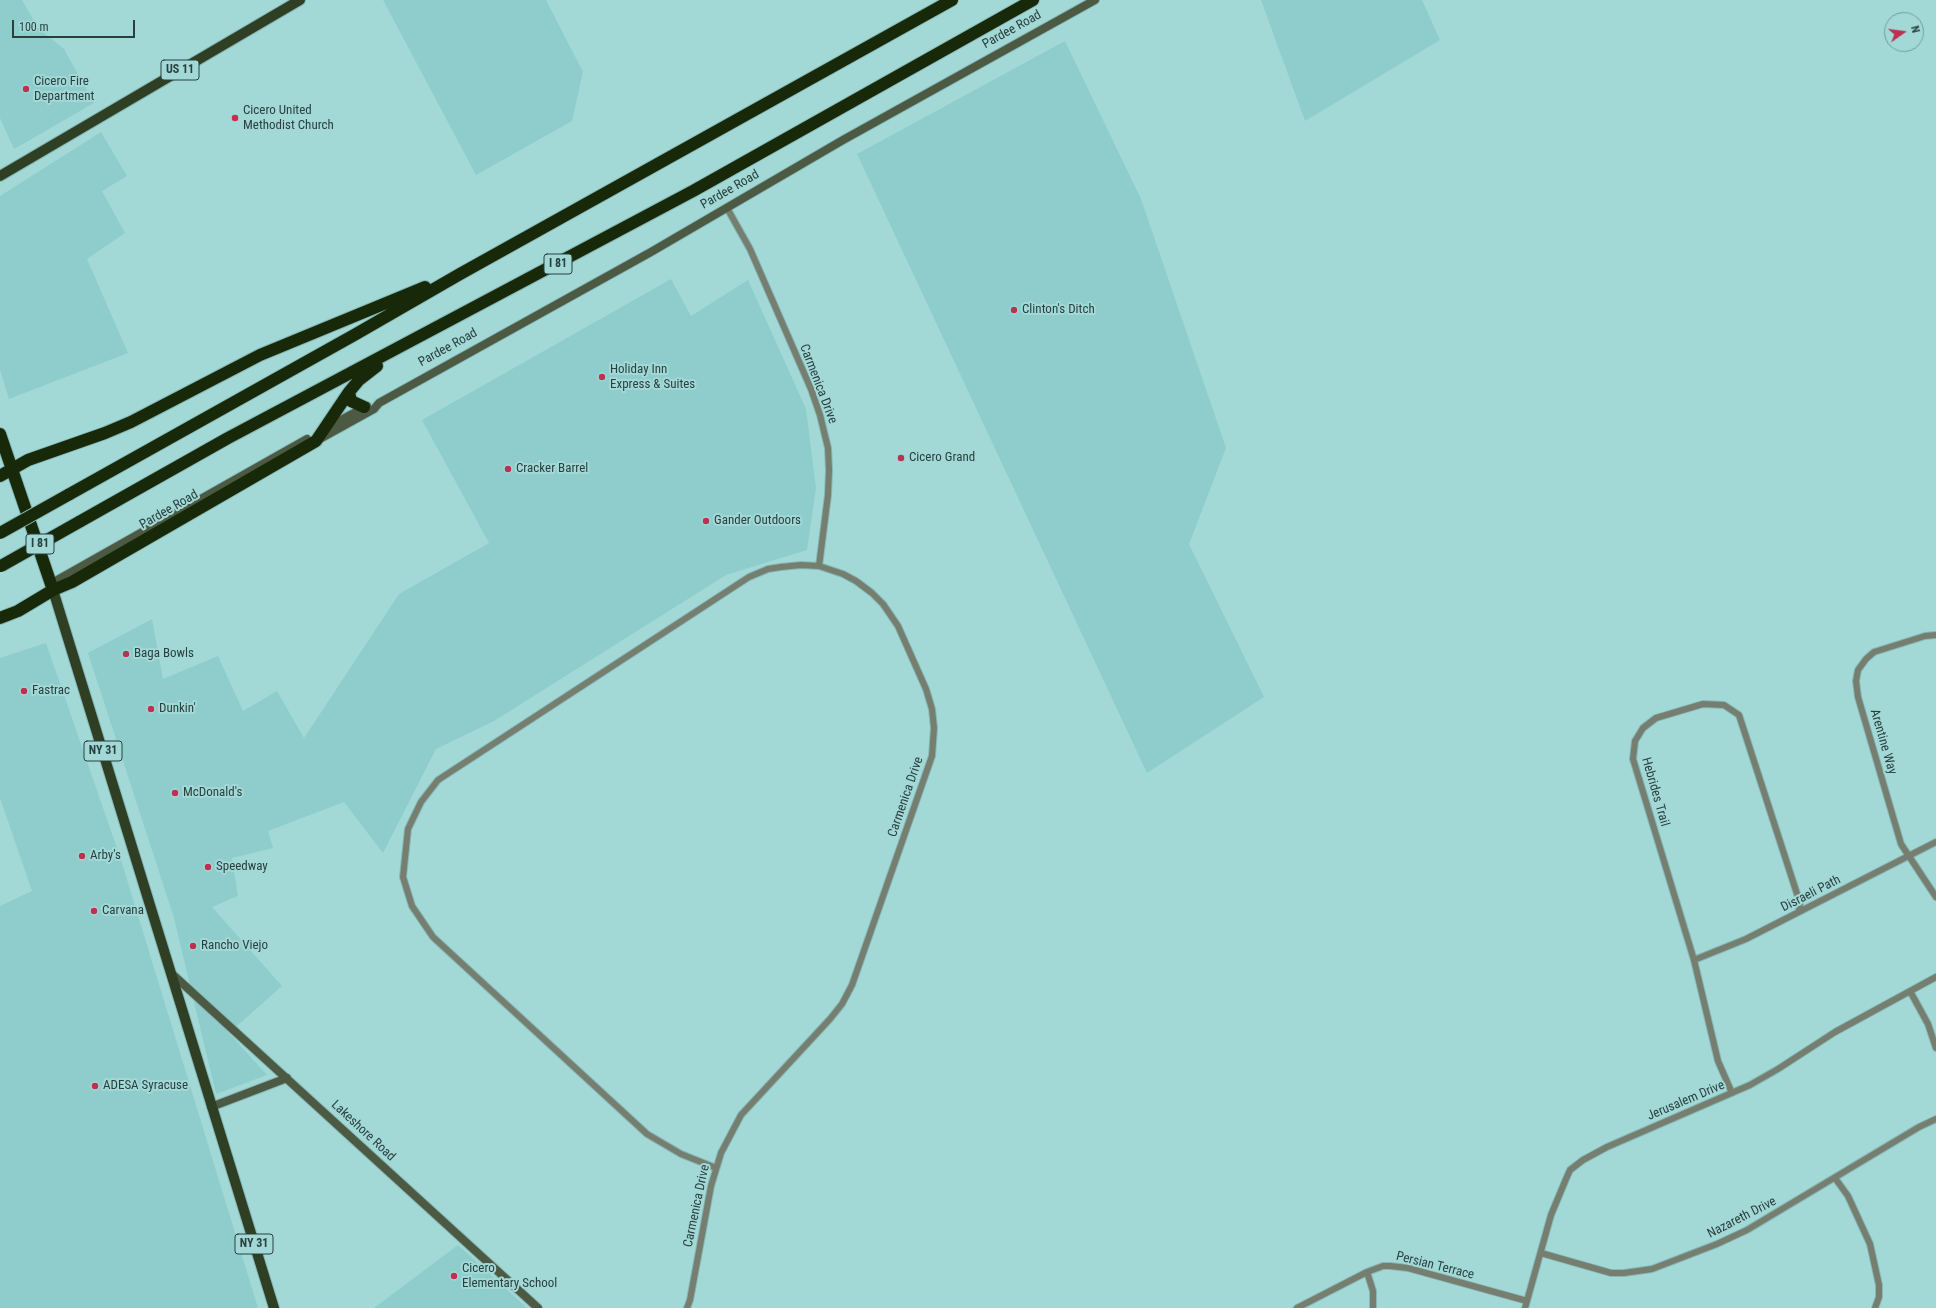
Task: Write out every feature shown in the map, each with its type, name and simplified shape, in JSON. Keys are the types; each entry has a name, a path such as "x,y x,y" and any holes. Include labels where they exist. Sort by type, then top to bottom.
{"highway":[{"name":"I 81","path":"0,534 460,274 952,0"},
{"name":"I 81","path":"0,566 228,438 693,191 1033,0"},
{"path":"0,476 28,460 105,433 131,422 260,355 460,274"},
{"path":"316,441 326,429 334,412 349,392 369,371 413,340"},
{"path":"349,392 351,401 364,407"},
{"name":"NY 31","path":"0,435 53,586"},
{"name":"Pardee Road","path":"53,586 72,582 316,441"},
{"path":"0,618 18,611 53,586"}],"main road":[{"name":"US 11","path":"0,176 300,0"},
{"name":"NY 31","path":"53,586 211,1107 274,1308"}],"street":[{"name":"Pardee Road","path":"316,441 374,409 379,403 651,252 850,136 1095,0"},
{"name":"Carmenica Drive","path":"687,1308 690,1300 711,1186 724,1146 741,1115 842,1004 852,985 932,756 934,728 932,709 926,688 898,626 883,604 872,593 842,574 819,566 828,495 829,470 828,448 820,415 811,389 750,249 727,208"},
{"name":"Pardee Road","path":"53,586 364,407 372,403 379,403"},
{"path":"716,1168 681,1154 647,1134 432,938 412,906 403,877 408,829 421,802 438,780 749,577 768,569 801,565 819,566"},
{"name":"Arentine Way","path":"1936,635 1925,636 1874,652 1866,659 1858,670 1856,680 1858,697 1901,844 1908,857 1936,897"},
{"name":"Hebrides Trail","path":"1732,1093 1718,1061 1694,960 1633,759 1635,741 1643,728 1656,718 1685,708 1714,704 1724,705 1739,715 1745,728 1792,883 1800,903 1799,911"},
{"name":"Disraeli Path","path":"1694,960 1746,939 1936,842"},
{"name":"Lakeshore Road","path":"170,973 538,1308"},
{"name":"Jerusalem Drive","path":"1525,1308 1551,1215 1570,1170 1583,1160 1607,1147 1732,1093 1778,1069 1835,1032 1936,977"},
{"path":"1910,990 1928,1024 1936,1048"},
{"path":"211,1107 287,1078"},
{"name":"Nazareth Drive","path":"1541,1253 1611,1272 1624,1273 1652,1269 1718,1244 1747,1230 1936,1118"},
{"path":"1835,1178 1848,1196 1870,1244 1879,1285 1875,1308"},
{"name":"Persian Terrace","path":"1297,1308 1367,1272 1383,1266 1408,1268 1527,1301"},
{"path":"1367,1272 1373,1292 1373,1308"}],"shaded area":[{"path":"0,0 22,0 38,28 64,49 94,103 14,149 0,118"},
{"path":"383,0 546,0 583,72 572,121 476,175"},
{"path":"1261,0 1422,0 1440,40 1305,121"},
{"path":"1065,41 1141,199 1226,448 1189,544 1264,697 1147,773 857,154"},
{"path":"101,132 127,176 102,191 125,233 87,259 128,353 9,399 0,370 0,196"},
{"path":"671,279 691,316 748,280 806,409 816,488 807,550 726,575 494,721 436,749 383,853 344,802 268,831 273,848 232,858 238,896 212,907 282,986 229,1033 267,1075 216,1094 174,918 88,653 152,619 163,679 218,656 243,711 277,691 304,738 399,594 489,543 422,420"},
{"name":"ADESA Syracuse","path":"46,643 121,860 258,1308 0,1308 0,906 32,891 0,798 0,658"},
{"name":"Cicero Elementary School","path":"458,1245 527,1308 374,1308"}],"place":[{"name":"Cicero Fire Department","path":"26,89"},
{"name":"Cicero United Methodist Church","path":"235,118"},
{"name":"Clinton's Ditch","path":"1014,310"},
{"name":"Holiday Inn Express & Suites","path":"602,377"},
{"name":"Cicero Grand","path":"901,458"},
{"name":"Cracker Barrel","path":"508,469"},
{"name":"Gander Outdoors","path":"706,521"},
{"name":"Baga Bowls","path":"126,654"},
{"name":"Fastrac","path":"24,691"},
{"name":"Dunkin'","path":"151,709"},
{"name":"McDonald's","path":"175,793"},
{"name":"Arby's","path":"82,856"},
{"name":"Speedway","path":"208,867"},
{"name":"Carvana","path":"94,911"},
{"name":"Rancho Viejo","path":"193,946"},
{"name":"ADESA Syracuse","path":"95,1086"},
{"name":"Cicero Elementary School","path":"454,1276"}]}
